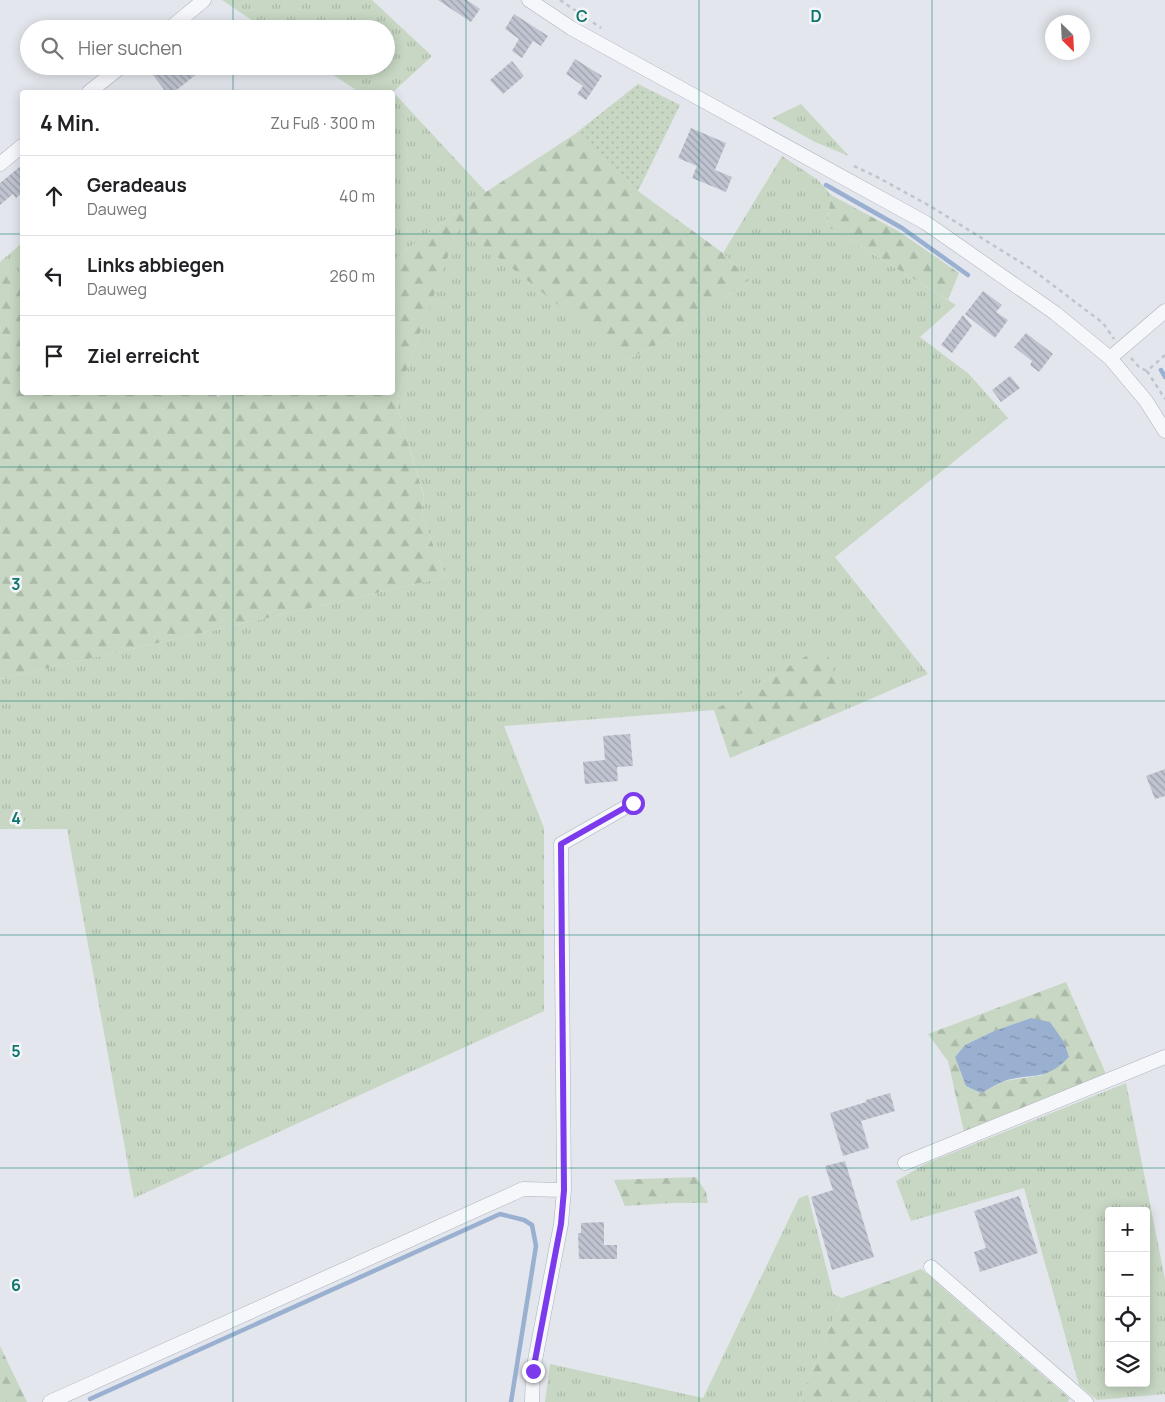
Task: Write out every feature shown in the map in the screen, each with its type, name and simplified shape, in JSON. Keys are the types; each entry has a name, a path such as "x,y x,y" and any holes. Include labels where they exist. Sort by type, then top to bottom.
{"street":[{"path":"179,20 204,0"},
{"path":"529,0 571,28 926,223 1055,313 1110,358 1146,401 1165,431"},
{"path":"92,90 111,75"},
{"path":"0,164 20,148"},
{"path":"1110,358 1165,311"},
{"path":"532,1402 533,1371 561,1224 564,1190 561,844 633,803"},
{"path":"905,1163 1165,1057"},
{"path":"50,1402 523,1189 564,1190"},
{"path":"931,1267 1086,1402"}],"path":[{"path":"1165,355 1147,370 1165,399"}],"green space":[{"path":"222,0 372,0 393,20 252,20"},
{"path":"395,21 432,56 395,90 356,90 334,75 395,75"},
{"path":"638,84 680,105 638,191 575,134"},
{"path":"395,94 486,192 449,217 395,259"},
{"path":"801,104 849,156 815,142 772,118"},
{"path":"575,134 638,191 723,253 749,280 667,339 627,360 459,226 399,391 397,406 424,497 422,517 446,577 0,679 0,262 20,276 20,395 216,395 218,397 220,395 395,395 395,259 449,217"},
{"path":"782,156 818,180 831,195 827,226 956,305 920,337 969,374 1008,418 835,557 928,674 845,710 824,646 714,710 504,726 544,828 544,1011 134,1198 67,829 0,829 0,679 446,577 422,517 424,496 397,406 399,391 459,225 627,360 667,339 749,280 723,253"},
{"path":"831,195 898,231 959,273 948,300 827,226"},
{"path":"20,245 20,276 0,262"},
{"path":"825,645 845,710 730,758 714,710"},
{"path":"1066,982 1106,1074 964,1132 948,1061 928,1034","holes":["1031,1018 1043,1075 1005,1081 981,1093 966,1086 955,1057 965,1045 994,1031"]},
{"path":"1126,1083 1165,1279 1165,1394 1097,1400 1079,1385 1024,1188 911,1221 896,1181 927,1163"},
{"path":"696,1177 706,1192 708,1203 625,1206 614,1180"},
{"path":"808,1195 833,1294 842,1298 799,1402 545,1402 550,1364 703,1398 799,1198"},
{"path":"921,1269 1070,1399 1068,1402 799,1402 842,1298"},
{"path":"0,1346 27,1402 0,1402"}],"water":[{"path":"1031,1018 1050,1022 1064,1042 1069,1057 1061,1065 1047,1073 1007,1080 981,1093 966,1086 955,1057 965,1045 994,1031"}],"building":[{"path":"438,0 467,0 480,9 471,22"},
{"path":"514,14 548,36 541,46 533,41 522,58 512,51 519,39 505,29"},
{"path":"575,59 602,76 586,100 577,94 583,86 566,74"},
{"path":"512,61 524,76 503,94 490,80"},
{"path":"153,75 195,75 177,90 164,90"},
{"path":"691,128 726,143 715,170 732,177 726,192 692,178 697,166 678,158"},
{"path":"20,167 20,195 16,198 13,194 0,205 0,183"},
{"path":"983,291 1002,305 996,312 1008,320 995,338 965,314"},
{"path":"963,315 972,326 952,353 941,345"},
{"path":"1026,333 1053,354 1039,372 1030,365 1032,361 1014,347"},
{"path":"1010,376 1020,388 1001,402 992,390"},
{"path":"630,734 633,766 617,767 618,781 585,784 583,762 605,760 603,736"},
{"path":"1165,769 1165,796 1155,799 1146,776"},
{"path":"890,1093 895,1111 861,1121 869,1148 843,1156 830,1113"},
{"path":"845,1161 874,1257 832,1270 811,1197 833,1190 825,1166"},
{"path":"1019,1196 1038,1253 980,1272 974,1252 986,1248 974,1211"},
{"path":"604,1222 604,1245 617,1245 617,1259 579,1259 578,1233 581,1233 581,1223"}],"waterway":[{"path":"826,185 902,228 968,275"},
{"path":"1161,370 1165,377"},
{"path":"90,1399 500,1214 524,1220 532,1225 536,1246 511,1402"}],"route":[{"path":"533,1371 561,1224 564,1190 561,844 633,803"}]}
